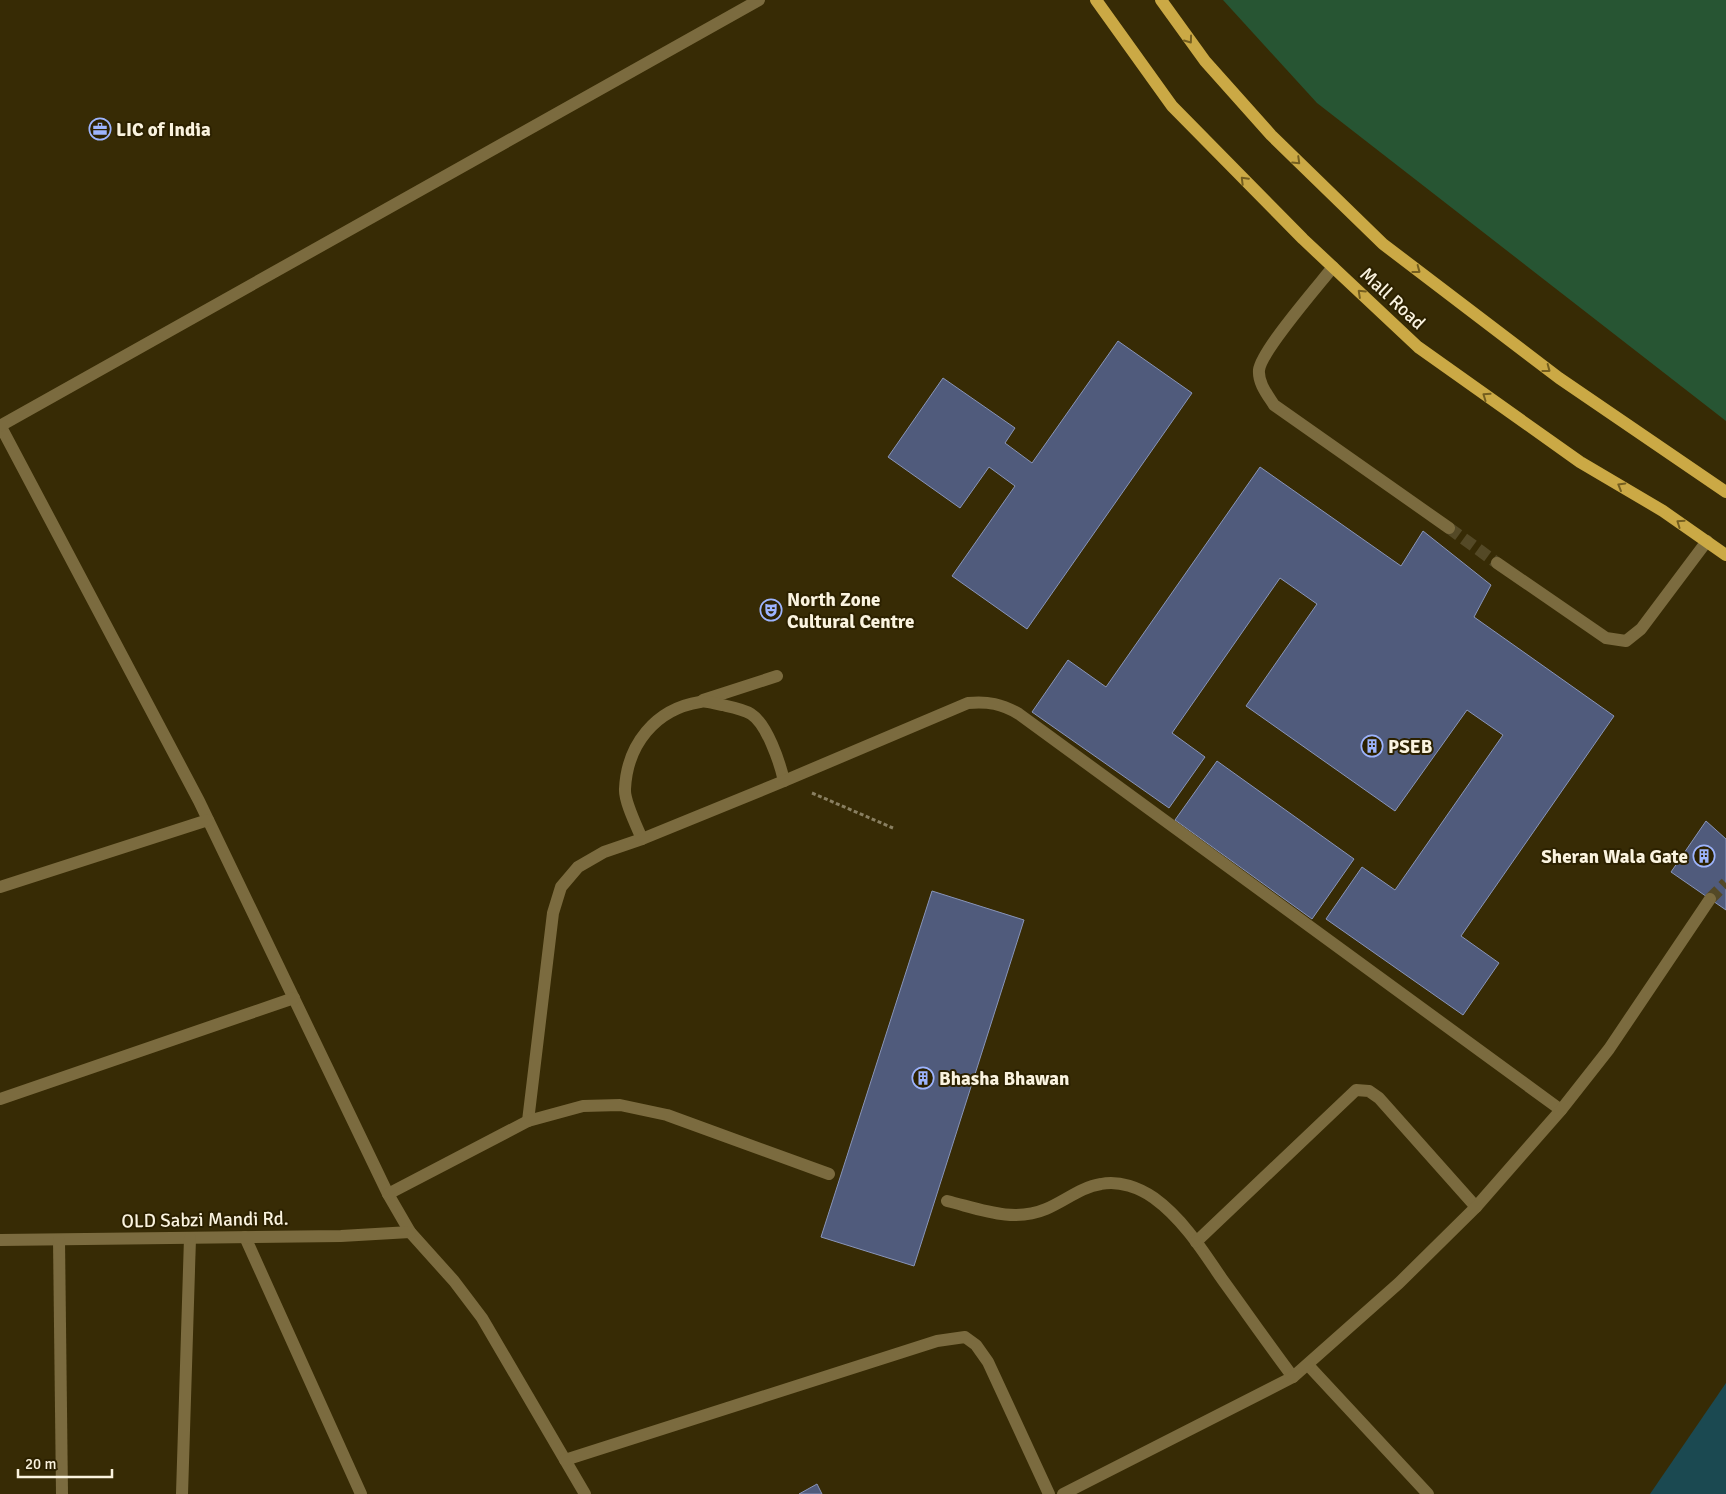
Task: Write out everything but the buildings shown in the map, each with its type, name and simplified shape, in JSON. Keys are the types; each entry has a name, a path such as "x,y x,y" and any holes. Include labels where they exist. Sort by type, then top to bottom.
{"main road":[{"name":"Mall Road","path":"1096,0 1172,106 1333,267 1418,348 1580,462 1663,511 1726,555"},
{"name":"Mall Road","path":"1161,0 1205,61 1271,135 1382,244 1559,378 1726,492"}],"street":[{"path":"585,1494 482,1318 454,1281 410,1232 388,1194 208,820 0,426 760,0"},
{"path":"1333,267 1276,339 1259,369 1261,384 1274,405 1449,528"},
{"path":"1497,563 1606,638 1626,641 1641,629 1707,541"},
{"path":"642,839 624,791 630,761 640,736 662,715 777,676"},
{"path":"701,701 731,707 752,714 766,734 779,760 784,781"},
{"path":"528,1120 553,913 561,887 578,867 604,852 642,839 784,781 968,703 985,701 1004,705 1561,1110"},
{"path":"0,887 208,820"},
{"path":"1063,1494 1293,1378 1399,1283 1476,1207 1561,1110 1609,1049 1710,899"},
{"path":"0,1099 294,998"},
{"path":"1196,1242 1356,1090 1368,1091 1379,1098 1476,1207"},
{"path":"388,1194 528,1120 584,1106 620,1104 667,1115 830,1174"},
{"path":"947,1200 1007,1216 1028,1215 1047,1209 1087,1187 1102,1183 1120,1184 1139,1189 1155,1199 1196,1242 1293,1378"},
{"name":"OLD Sabzi Mandi Rd.","path":"0,1240 245,1237 410,1232"},
{"path":"245,1237 361,1494"},
{"path":"182,1494 190,1238"},
{"path":"60,1240 62,1494"},
{"path":"565,1460 937,1341 965,1337 976,1345 988,1362 1050,1494"},
{"path":"1308,1365 1428,1494"}],"path":[{"path":"784,781 893,828"}],"green space":[{"path":"1223,0 1726,0 1726,421 1317,103"}],"water":[{"path":"1726,1383 1726,1494 1650,1494"}],"tunnel":[{"path":"1449,528 1497,563"},
{"path":"1710,899 1726,883"}],"place":[{"name":"LIC of India","path":"100,129"},
{"name":"North Zone Cultural Centre","path":"771,610"},
{"name":"PSEB","path":"1372,746"},
{"name":"Sheran Wala Gate","path":"1704,856"},
{"name":"Bhasha Bhawan","path":"923,1078"}]}
